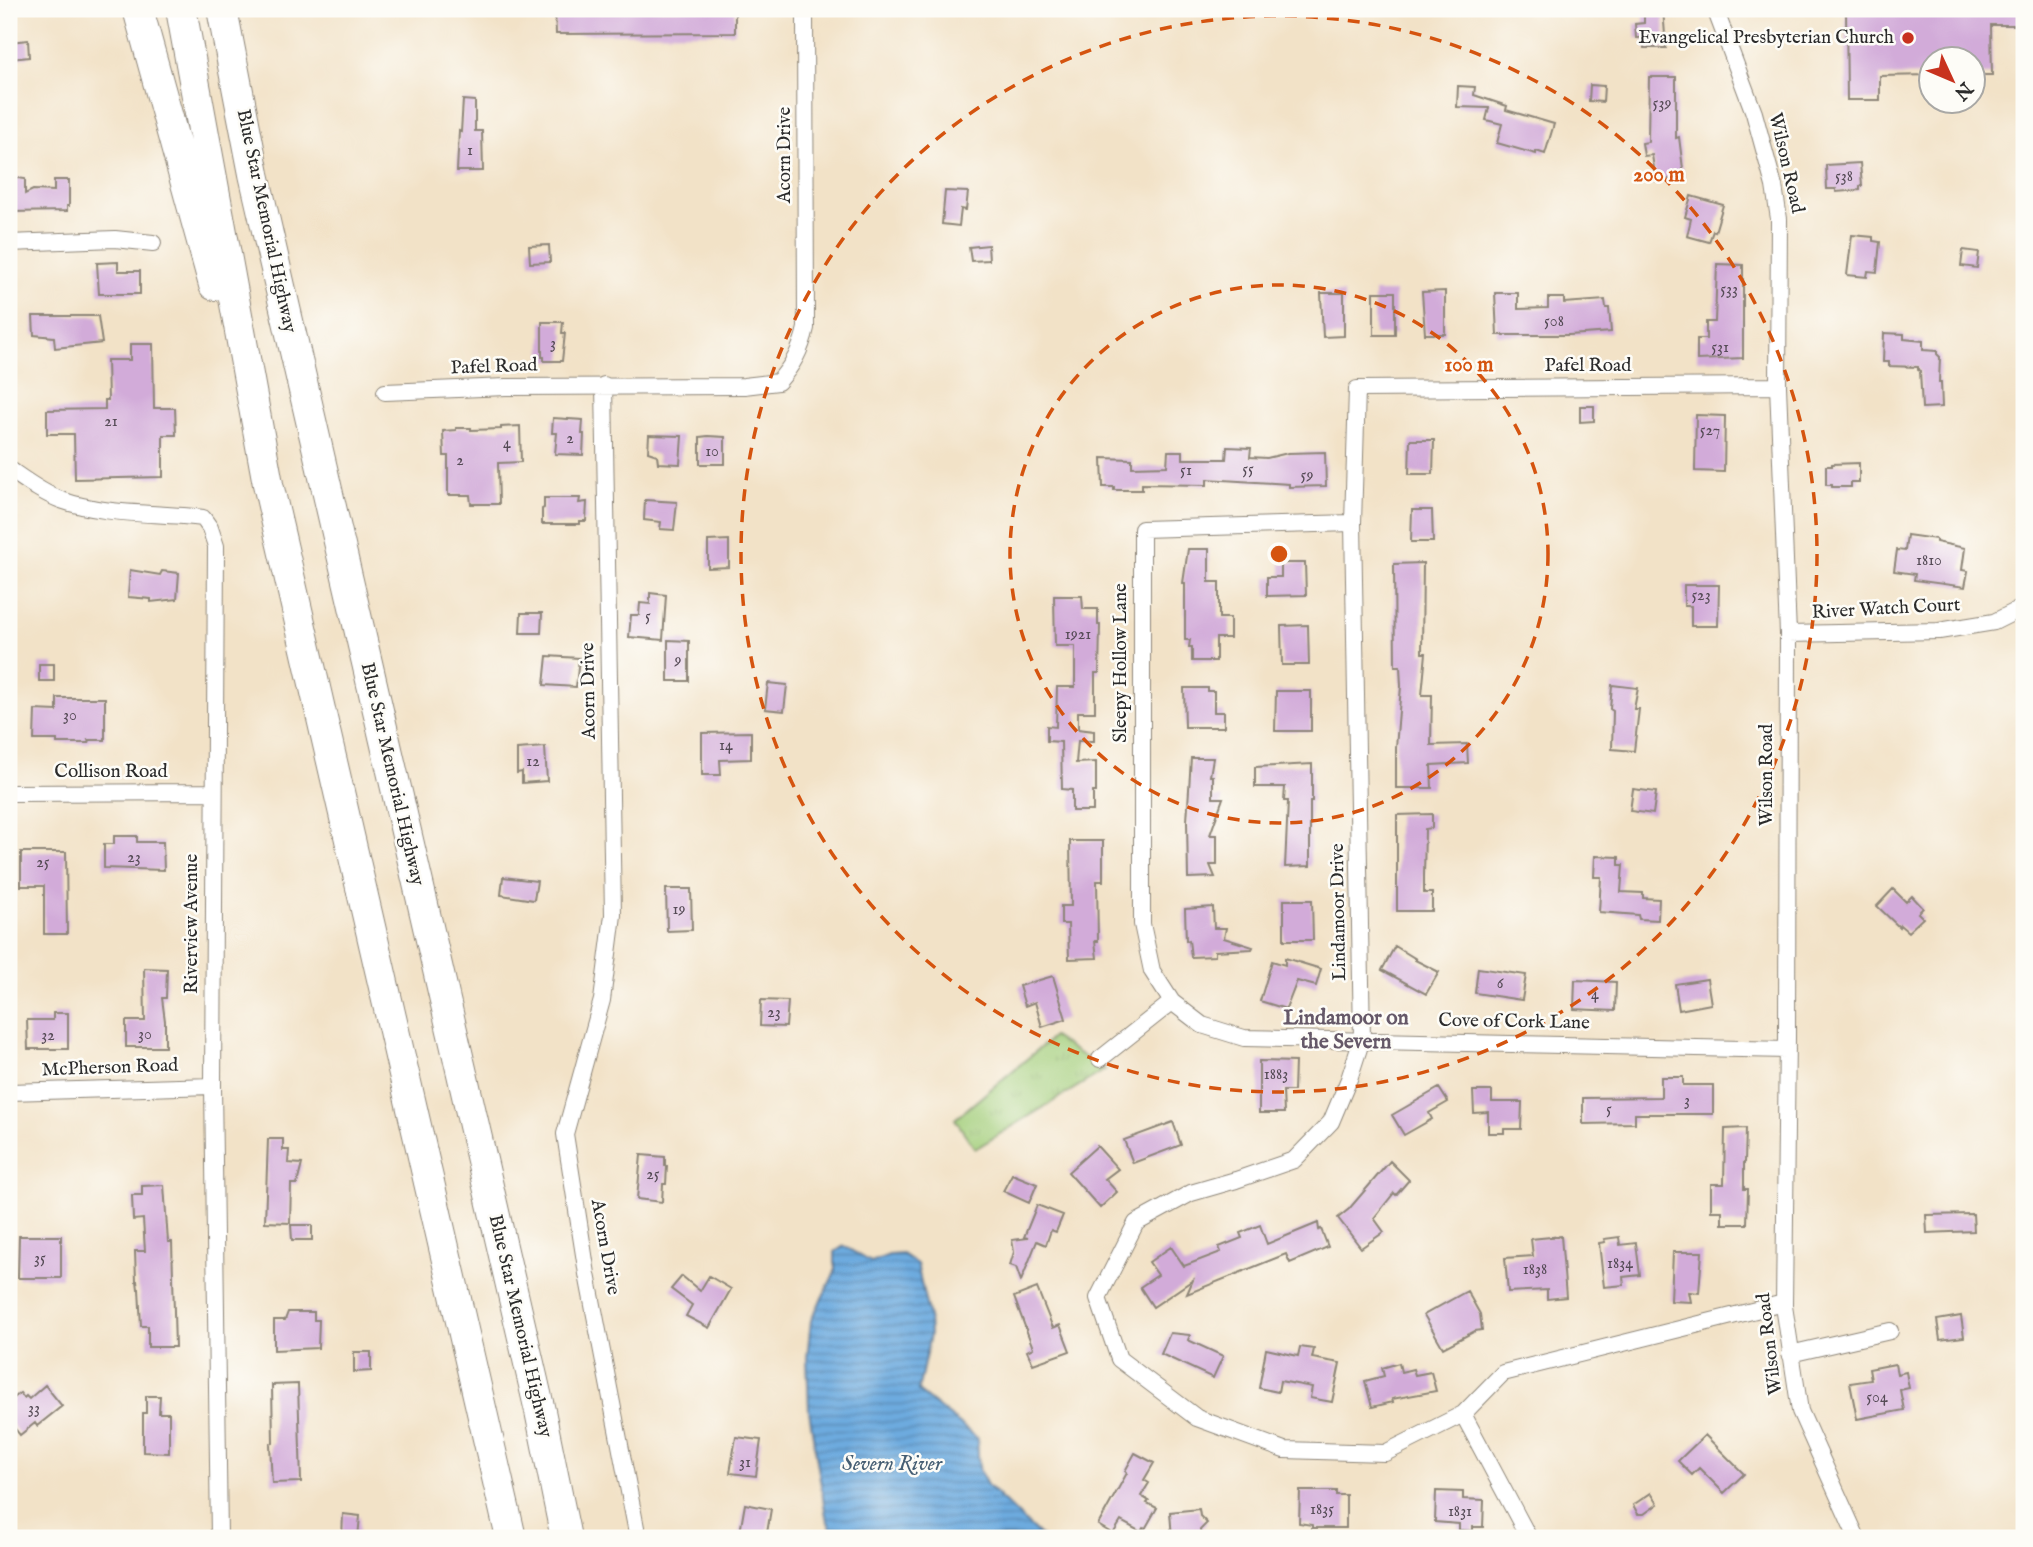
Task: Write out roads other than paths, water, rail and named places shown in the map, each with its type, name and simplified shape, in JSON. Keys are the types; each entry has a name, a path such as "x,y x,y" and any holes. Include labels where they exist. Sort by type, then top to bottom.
{"highway":[{"path":"138,9 268,484 511,1538"},
{"path":"181,9 268,484"},
{"name":"Blue Star Memorial Highway","path":"222,9 254,174 540,1412 566,1538"},
{"path":"242,9 317,447"}],"street":[{"name":"Acorn Drive","path":"638,1538 587,1274 565,1134 601,999 612,915 604,386 744,386 778,382 792,366 802,347 806,328 805,9"},
{"name":"Wilson Road","path":"1715,9 1754,114 1779,219 1778,386 1788,634 1784,1303 1800,1411 1857,1538"},
{"path":"9,243 115,239 153,243"},
{"name":"Pafel Road","path":"385,392 604,386"},
{"name":"Pafel Road","path":"1357,389 1778,386"},
{"name":"Lindamoor Drive","path":"1357,389 1353,523 1362,1039 1331,1122 1294,1160 1191,1193 1136,1223 1098,1298 1119,1359 1197,1418 1284,1450 1385,1453 1463,1414 1503,1373 1784,1303"},
{"name":"Riverview Avenue","path":"9,468 29,483 60,499 108,511 203,517 216,546 213,1086 219,1538"},
{"name":"Sleepy Hollow Lane","path":"1172,1002 1152,971 1142,924 1142,529 1353,523"},
{"name":"River Watch Court","path":"1788,634 1939,631 1994,621 2024,607"},
{"name":"Collison Road","path":"9,793 214,792"},
{"path":"1100,1059 1172,1002"},
{"name":"Cove of Cork Lane","path":"1172,1002 1202,1025 1244,1038 1787,1050"},
{"name":"McPherson Road","path":"9,1092 213,1086"},
{"path":"1790,1354 1890,1331"},
{"path":"1463,1414 1529,1538"}],"water":[{"name":"Severn River","path":"844,1246 871,1262 889,1255 902,1254 917,1264 930,1335 918,1391 977,1438 979,1470 987,1485 1042,1538 834,1538 826,1516 809,1411 807,1358 811,1320 835,1272 835,1252"}],"place":[{"name":"Evangelical Presbyterian Church","path":"1908,38"}],"district":[{"name":"Lindamoor on the Severn","path":"1346,1030"}]}
